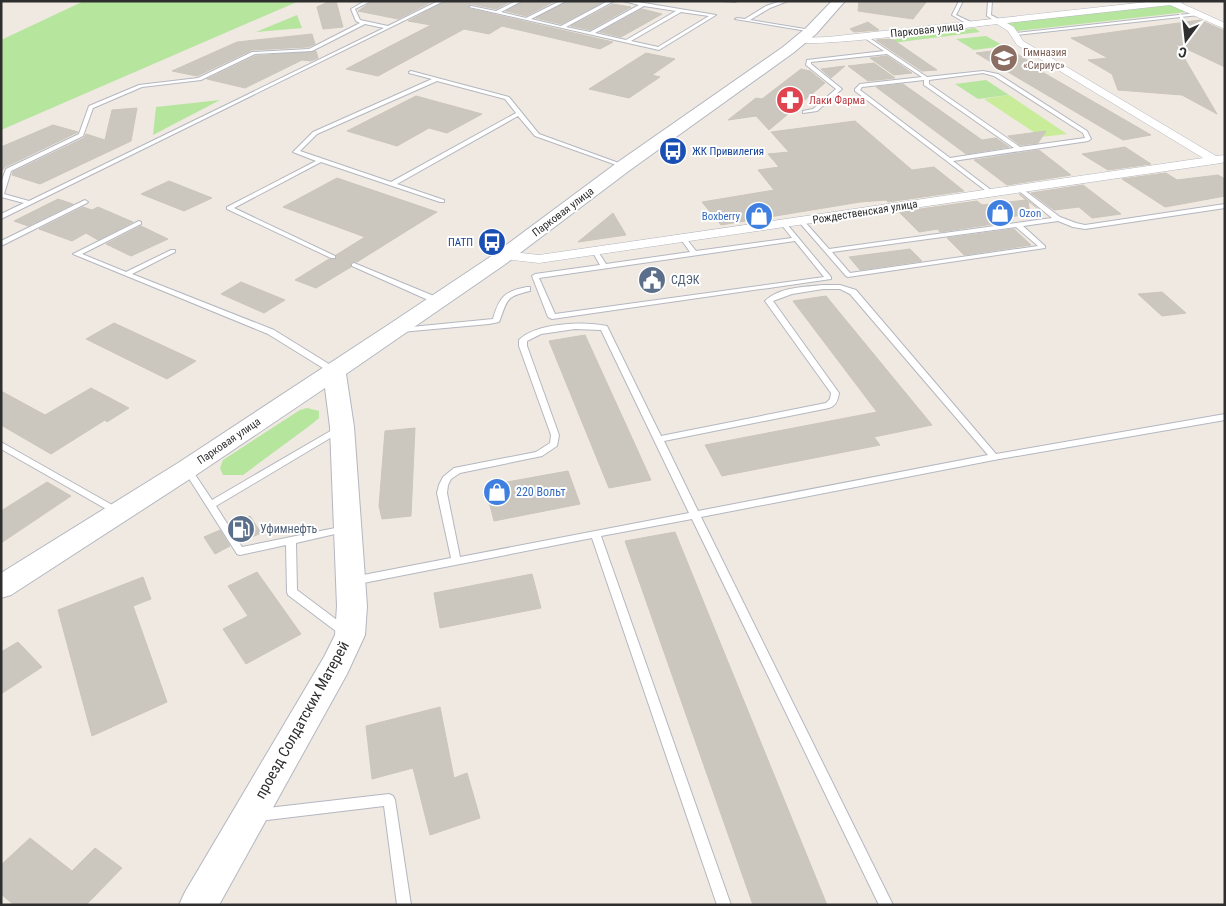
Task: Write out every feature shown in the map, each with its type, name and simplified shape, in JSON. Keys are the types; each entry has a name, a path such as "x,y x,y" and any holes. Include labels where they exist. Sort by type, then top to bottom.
{"main road":[{"path":"799,41 839,1"},
{"name":"Парковая улица","path":"1,587 187,469 396,330 504,256 624,166 799,41"},
{"name":"проезд Солдатских Матерей","path":"198,905 336,665 350,635 352,582 342,427 334,372"}],"street":[{"name":"Парковая улица","path":"799,41 972,25 1181,1"},
{"path":"1171,2 1225,26"},
{"path":"1000,22 1015,34 1020,43 1050,62 1221,161"},
{"name":"Рождественская улица","path":"504,256 539,259 1221,161"}],"lane":[{"path":"369,1 353,9 358,21 389,27"},
{"path":"1,217 442,1"},
{"path":"496,13 520,1"},
{"path":"527,19 564,1"},
{"path":"562,27 612,1"},
{"path":"625,1 719,16"},
{"path":"723,1 735,1"},
{"path":"747,20 768,7 786,1"},
{"path":"962,1 954,15 972,25"},
{"path":"990,1 989,16 1000,22"},
{"path":"590,34 643,5"},
{"path":"472,7 659,49 713,15"},
{"path":"627,42 681,10"},
{"path":"1015,34 1197,14"},
{"path":"737,19 811,31"},
{"path":"310,50 364,23"},
{"path":"865,36 927,78"},
{"path":"29,203 2,195 8,170 81,135 91,108 141,86 199,79 254,53 300,48 334,54"},
{"path":"805,112 815,110 839,89 807,62 888,52"},
{"path":"411,72 507,98 536,136 624,166"},
{"path":"947,160 1088,139 1085,132 996,75 983,72 860,86 857,90 947,160 992,193"},
{"path":"927,78 926,84 1018,149"},
{"path":"437,79 315,133 296,152 442,201"},
{"path":"392,184 519,112"},
{"path":"321,160 229,208 333,257"},
{"path":"1020,189 1056,219 1085,227 1225,206"},
{"path":"1,244 85,202"},
{"path":"827,250 1056,219"},
{"path":"802,222 848,275 1043,247 1018,225"},
{"path":"139,223 76,254 271,332 334,372"},
{"path":"784,224 797,239 829,278 552,317 535,276 797,239"},
{"path":"683,238 694,253"},
{"path":"595,251 604,266"},
{"path":"127,274 173,252"},
{"path":"354,265 438,301"},
{"path":"659,439 828,405 834,400 834,393 769,301 778,294 830,286 840,287 853,292 994,457"},
{"path":"396,330 490,322 496,320 501,302 510,291 527,288"},
{"path":"456,561 442,493 443,483 448,476 457,470 539,454 548,450 554,444 555,435 523,346 527,336 588,325 604,328 886,905"},
{"path":"352,582 994,457 1225,417"},
{"path":"210,505 342,427"},
{"path":"1,445 119,512"},
{"path":"187,469 240,551 348,528"},
{"path":"596,535 724,905"},
{"path":"291,540 292,592 350,635"},
{"path":"249,816 389,800 404,905"}],"green space":[{"path":"84,1 299,1 1,130 1,40"},
{"path":"1173,5 1187,12 1017,31 1005,23"},
{"path":"297,15 302,28 256,32"},
{"path":"975,28 980,32 884,44 883,41"},
{"path":"986,36 1004,46 974,50 956,39"},
{"path":"986,80 1009,95 978,99 955,84"},
{"path":"1009,95 1067,134 1041,137 984,99"},
{"path":"220,100 153,135 156,107"},
{"path":"307,408 319,411 319,418 312,424 243,475 223,475 220,468 223,460 300,410"}],"building":[{"path":"330,1 336,1 343,27 323,29 317,7"},
{"path":"373,1 433,1 398,19 358,11"},
{"path":"446,1 511,1 496,9 471,4 467,8 613,42 600,49 502,26 489,34 464,29 378,76 346,69 431,25 408,21"},
{"path":"524,1 555,1 526,16 506,11"},
{"path":"568,1 603,2 561,24 536,18"},
{"path":"859,1 927,1 913,19 858,11"},
{"path":"613,4 631,7 590,30 571,26"},
{"path":"642,9 662,14 621,37 600,32"},
{"path":"1200,20 1225,31 1225,67 1176,44 1217,114 1182,95 1118,90 1112,74 1088,60 1108,58 1071,38"},
{"path":"868,22 879,30 854,32 850,29"},
{"path":"312,34 315,44 308,47 252,50 197,76 172,71 237,42"},
{"path":"892,39 937,70 922,71 876,40"},
{"path":"1009,49 1042,69 1037,69 1151,135 1123,140 976,53"},
{"path":"316,51 318,58 311,61 302,60 245,88 207,79 255,56"},
{"path":"646,53 675,59 652,75 660,77 629,98 589,89"},
{"path":"887,56 912,73 894,75 870,58"},
{"path":"874,63 895,78 868,81 848,66"},
{"path":"845,66 831,78 821,69"},
{"path":"801,69 810,71 825,83 769,130 756,116 728,120 756,98 762,99"},
{"path":"903,84 982,140 996,138 1009,147 966,154 876,87"},
{"path":"416,96 482,114 447,133 429,128 397,146 347,131"},
{"path":"137,108 131,141 40,184 12,175 13,172 84,138 86,134 105,140 112,110"},
{"path":"855,121 912,170 934,167 964,191 888,202 886,200 860,202 721,225 702,202 774,190 758,170 779,167 768,154 789,152 771,132"},
{"path":"53,125 78,132 5,167 1,172 1,147"},
{"path":"1046,131 1038,143 1020,145 1008,136"},
{"path":"1125,147 1151,164 1108,170 1082,154"},
{"path":"1039,150 1071,175 1007,185 974,160"},
{"path":"1166,173 1177,180 1218,175 1225,179 1225,196 1165,207 1122,179"},
{"path":"337,178 437,212 357,262 351,262 351,267 316,288 295,280 329,259 336,259 336,255 365,237 283,207"},
{"path":"169,181 212,198 184,211 141,194"},
{"path":"1083,185 1121,214 1092,218 1079,207 1054,210 1031,193"},
{"path":"1020,194 1037,208 1028,201 1030,214 1001,218 1006,222 940,232 938,229 919,232 899,212 977,201 982,205 1026,200"},
{"path":"58,199 73,204 28,226 14,221"},
{"path":"83,207 92,210 98,207 133,222 98,240 86,233 72,241 39,229"},
{"path":"613,213 626,235 578,242"},
{"path":"141,226 168,239 131,256 106,244"},
{"path":"1014,229 1031,245 964,255 947,238"},
{"path":"910,249 922,261 860,270 849,257"},
{"path":"241,282 285,300 264,313 221,294"},
{"path":"1162,292 1186,313 1162,316 1138,294"},
{"path":"826,296 932,425 874,437 880,445 722,476 705,445 877,412 793,301"},
{"path":"114,323 196,361 167,379 86,339"},
{"path":"585,335 651,480 609,488 549,341"},
{"path":"91,388 129,408 107,422 105,420 51,454 1,425 1,391 45,415"},
{"path":"415,428 411,516 382,519 379,506 385,431"},
{"path":"568,471 580,504 494,521 485,486"},
{"path":"47,482 71,496 1,543 1,511"},
{"path":"250,516 261,533 241,542 230,525"},
{"path":"220,530 230,546 215,554 204,537"},
{"path":"675,532 827,905 753,905 625,541"},
{"path":"257,572 301,634 246,664 223,629 248,616 228,586"},
{"path":"532,574 541,608 440,628 434,593"},
{"path":"143,577 151,599 133,606 167,702 92,736 58,610"},
{"path":"18,642 42,667 1,694 1,652"},
{"path":"440,707 454,778 467,773 480,818 430,835 413,768 372,779 366,726"},
{"path":"30,838 72,871 95,848 122,868 86,905 14,905 1,894 1,865"}],"place":[{"name":"Гимназия «Сириус»","path":"1004,58"},
{"name":"Лаки Фарма","path":"790,100"},
{"name":"ЖК Привилегия","path":"673,151"},
{"name":"Ozon","path":"1000,213"},
{"name":"Boxberry","path":"759,216"},
{"name":"ПАТП","path":"492,242"},
{"name":"СДЭК","path":"652,280"},
{"name":"220 Вольт","path":"497,492"},
{"name":"Уфимнефть","path":"241,529"}]}
